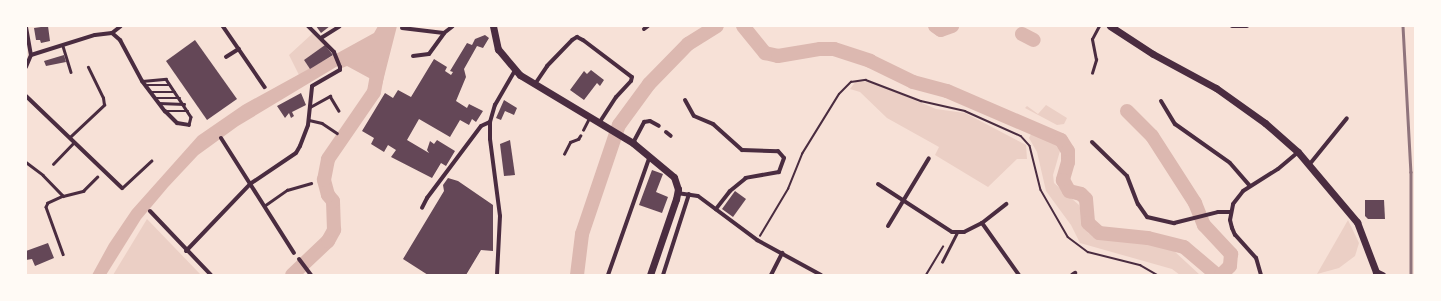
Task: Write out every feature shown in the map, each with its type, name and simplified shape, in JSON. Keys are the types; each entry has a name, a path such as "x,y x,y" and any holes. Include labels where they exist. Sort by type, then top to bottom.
{"main road":[{"path":"493,26 498,49 515,71 534,86 630,142 651,156 674,177 678,193 650,275"},
{"path":"1110,26 1153,54 1238,102 1298,152 1357,222 1377,274"}],"street":[{"path":"31,55 95,35 112,33 121,26"},
{"path":"223,26 264,87"},
{"path":"186,251 250,184 296,153 309,120 312,86 340,70 340,66 334,52 322,38 308,26"},
{"path":"322,38 340,26"},
{"path":"413,56 429,54 444,33 453,26"},
{"path":"1232,26 1247,26"},
{"path":"26,27 31,55 26,68"},
{"path":"402,28 444,33"},
{"path":"112,33 120,40 145,85 158,103 177,123 189,125"},
{"path":"534,86 557,55 577,37 632,77 599,124"},
{"path":"226,57 239,49"},
{"path":"497,275 500,216 490,122 495,106 515,71"},
{"path":"26,96 122,188"},
{"path":"685,100 694,116 713,124 742,150 778,151 784,158 779,172 742,180 716,209"},
{"path":"1160,101 1175,124 1221,156 1250,186"},
{"path":"1309,165 1347,118"},
{"path":"630,142 644,122 650,121 659,126"},
{"path":"422,208 426,198 481,126 490,122"},
{"path":"666,132 671,136"},
{"path":"221,138 294,253"},
{"path":"1092,142 1122,170 1133,187 1138,204 1147,216 1174,223 1231,212"},
{"path":"1261,275 1256,258 1235,235 1230,220 1231,212 1238,198 1250,186 1278,169 1298,152"},
{"path":"608,275 651,156"},
{"path":"888,226 929,158"},
{"path":"878,184 948,230 957,233 969,231 982,223 1006,204"},
{"path":"678,193 698,196 757,240 821,275"},
{"path":"663,275 689,194"},
{"path":"150,211 186,251 212,275"},
{"path":"982,223 1019,275"},
{"path":"771,275 782,253"},
{"path":"299,259 310,273"}],"lane":[{"path":"1092,73 1096,60 1092,39 1100,26"},
{"path":"62,46 71,72"},
{"path":"70,138 104,105 104,98 88,68"},
{"path":"142,80 166,79 181,98 188,111 191,117 189,125"},
{"path":"145,85 170,85"},
{"path":"150,92 175,92"},
{"path":"310,107 330,96 339,111"},
{"path":"155,98 181,98"},
{"path":"158,103 184,104"},
{"path":"165,111 188,111"},
{"path":"583,130 589,118"},
{"path":"309,120 322,123 336,133"},
{"path":"564,154 570,142 578,139 580,136"},
{"path":"53,164 74,142"},
{"path":"122,188 151,161"},
{"path":"26,162 43,175 62,196"},
{"path":"63,254 46,208 48,203 62,196 83,191 97,177"},
{"path":"264,206 287,190 311,183"},
{"path":"942,262 957,233"}],"path":[{"path":"757,240 772,219 802,154 839,94 851,82 866,80 921,101 965,111 1021,136 1030,146 1041,190 1068,237 1088,252 1140,265 1157,275"},
{"path":"926,275 945,244"}],"shaded area":[{"path":"378,26 397,26 382,85 347,66 342,68 341,64 238,126 198,155 168,187 141,219 106,275 92,275 109,244 132,210 198,136 243,105 374,33"},
{"path":"313,33 325,45 304,60 310,69 299,75 289,55"},
{"path":"856,81 872,82 936,109 965,113 1026,145 1027,159 1017,159 988,187 935,155 939,147 887,118 860,92 850,89"},
{"path":"1046,105 1067,118 1064,124 1057,125 1025,108 1027,106 1038,114"},
{"path":"1032,132 1054,143 1060,151 1053,175 1054,183 1079,205 1088,233 1100,239 1162,245 1173,250 1200,275 1180,275 1172,269 1080,243 1071,225 1046,191 1037,152 1029,138"},
{"path":"147,219 201,275 113,275"},
{"path":"1348,220 1359,243 1355,256 1339,268 1317,274"}],"building":[{"path":"48,26 50,41 41,43 40,40 36,40 34,28"},
{"path":"316,26 330,26 321,33"},
{"path":"485,35 489,38 483,48 477,46 464,69 466,77 456,101 467,108 469,104 483,111 476,122 472,119 469,125 460,120 450,137 419,119 407,140 429,153 427,150 430,141 434,144 437,140 455,151 446,166 441,163 432,178 391,157 396,150 388,145 384,152 371,144 374,138 362,131 385,93 393,98 398,90 411,97 434,59 447,67 445,71 451,75 453,72 450,71 467,43 472,45 475,39"},
{"path":"195,40 237,99 207,120 166,61"},
{"path":"325,45 333,55 310,69 304,60"},
{"path":"64,55 66,62 46,66 44,61"},
{"path":"591,70 604,80 600,86 597,83 584,100 570,90 584,71 587,74"},
{"path":"301,93 306,105 292,112 294,116 291,118 289,113 285,118 277,106"},
{"path":"504,100 517,108 514,115 505,111 501,120 496,118"},
{"path":"510,140 515,175 504,176 500,144"},
{"path":"652,170 663,174 656,192 668,197 662,213 639,205"},
{"path":"448,178 458,181 493,205 493,251 481,250 466,275 428,275 403,259 444,191 443,185"},
{"path":"735,191 746,199 733,217 722,209"},
{"path":"1365,200 1384,200 1385,219 1368,219 1365,216"},
{"path":"48,243 54,258 35,266 32,259 26,260 26,251"}],"waterway":[{"path":"577,275 582,234 619,125 649,84 688,44 717,26"},
{"path":"743,26 765,53 778,56 820,49 834,49 870,61 913,82 947,91 1061,140 1068,151 1068,162 1063,180 1069,191 1081,194 1086,199 1088,223 1099,233 1148,238 1184,247 1217,275"},
{"path":"935,26 941,30 952,26"},
{"path":"1022,34 1034,40"},
{"path":"292,275 328,241 334,230 333,201 328,195 324,180 328,159 374,92 379,65"},
{"path":"1127,111 1152,136 1195,203 1204,225 1231,254 1230,266 1221,275"}],"railway":[{"path":"1403,26 1411,172 1411,275"}]}
